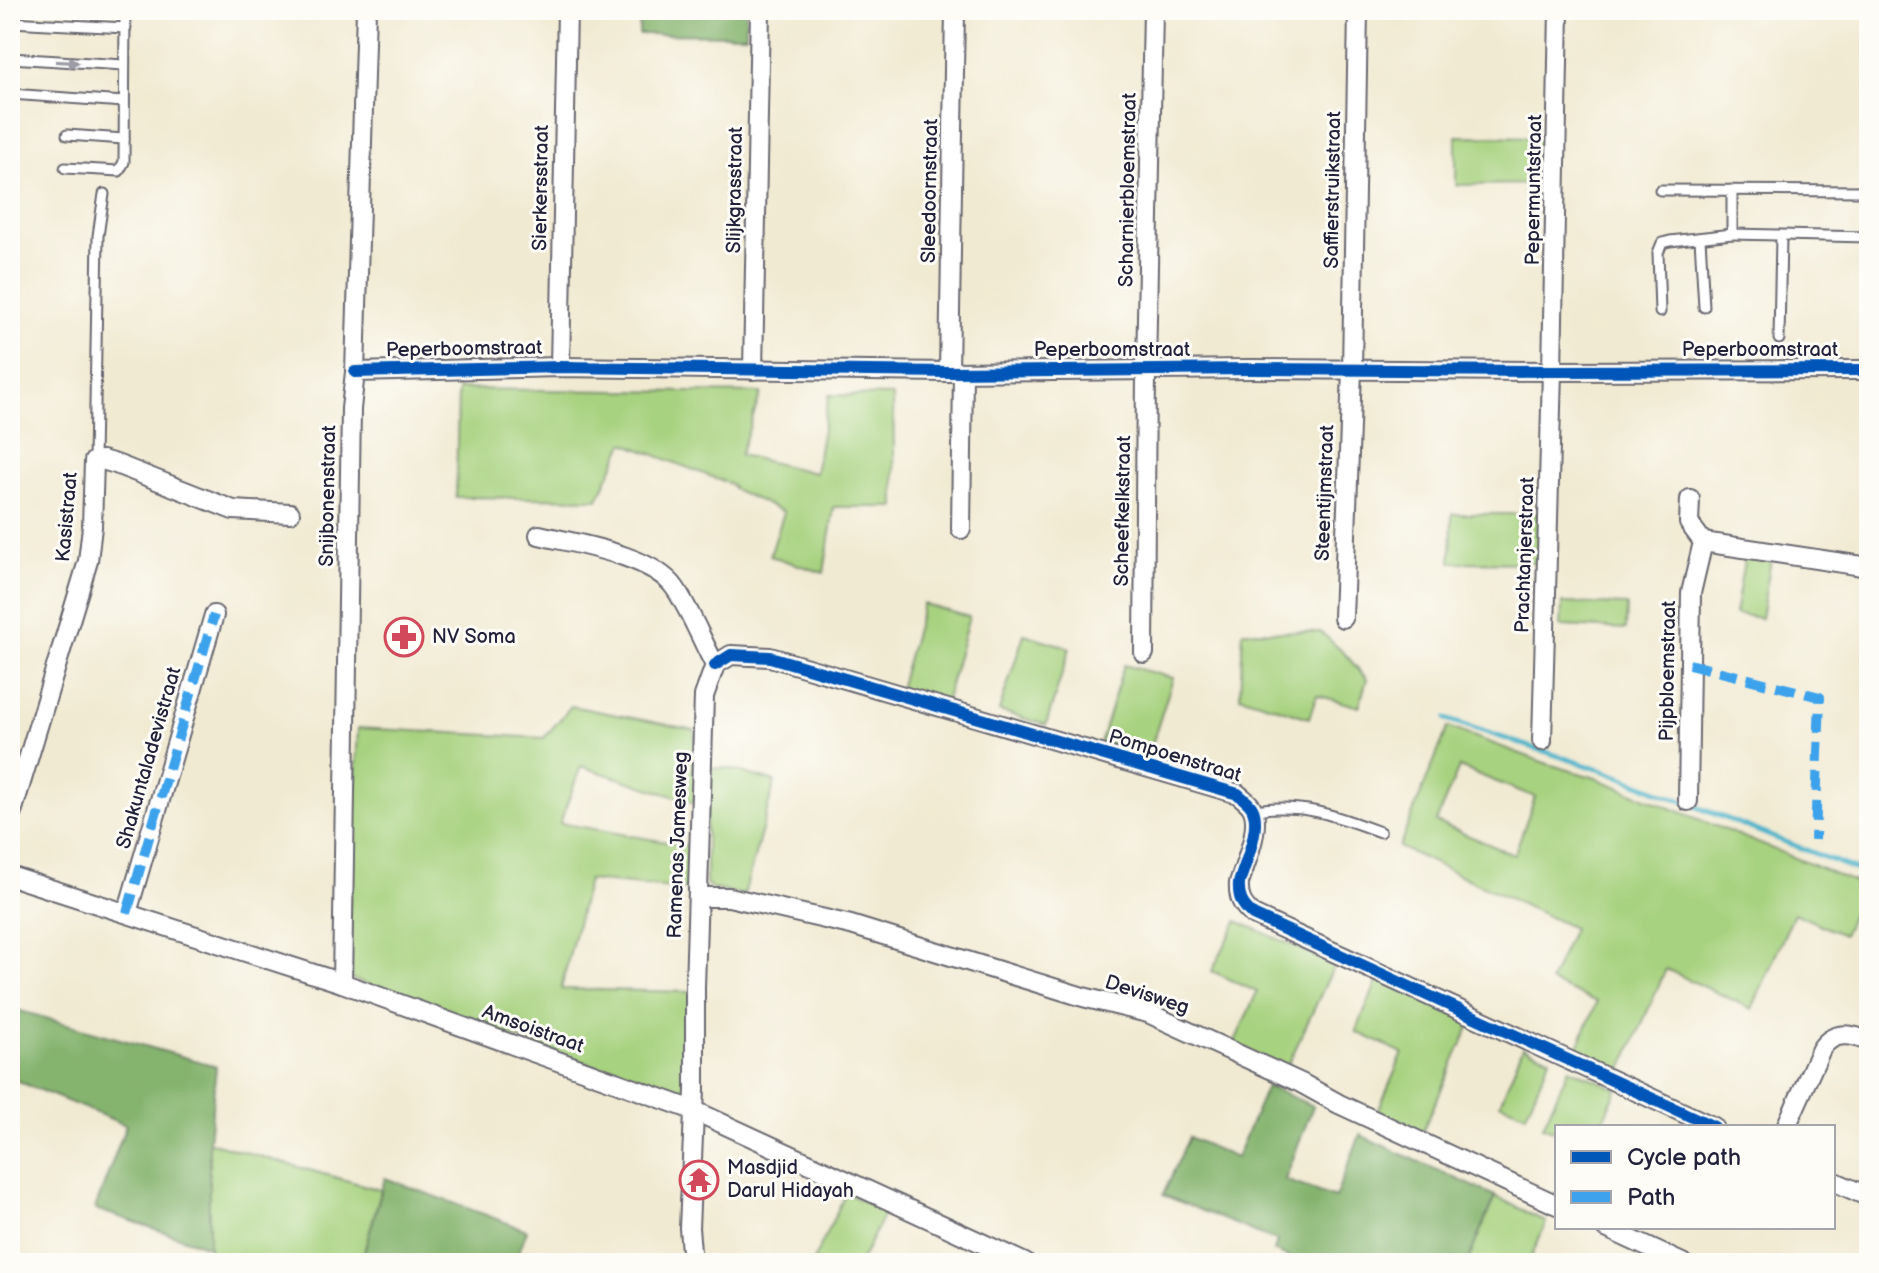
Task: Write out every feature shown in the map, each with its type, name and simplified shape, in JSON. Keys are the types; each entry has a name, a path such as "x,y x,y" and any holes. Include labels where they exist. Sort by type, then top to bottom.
{"street":[{"name":"Snijbonenstraat","path":"342,983 351,409 355,372 366,10"},
{"name":"Sierkersstraat","path":"560,367 567,10"},
{"name":"Slijkgrasstraat","path":"753,370 760,10"},
{"name":"Sleedoornstraat","path":"955,10 956,372 961,529"},
{"name":"Scharnierbloemstraat","path":"1146,370 1153,10"},
{"name":"Saffierstruikstraat","path":"1352,370 1358,10"},
{"name":"Pepermuntstraat","path":"1552,371 1559,10"},
{"name":"Peperboomstraat","path":"355,372 560,367 956,372 1869,370"},
{"name":"Scheefkelkstraat","path":"1144,653 1146,370"},
{"name":"Steentijmstraat","path":"1343,618 1352,370"},
{"name":"Prachtanjerstraat","path":"1542,741 1552,371"},
{"name":"Kasistraat","path":"10,819 88,561 94,461 116,464 233,510 290,513"},
{"path":"1690,499 1689,523 1703,542 1869,567"},
{"path":"539,535 606,550 660,575 673,586 715,665"},
{"name":"Pijpbloemstraat","path":"1688,801 1691,593 1703,542"},
{"name":"Shakuntaladevistraat","path":"127,913 214,615"},
{"name":"Pompoenstraat","path":"715,665 731,655 770,657 1238,794 1254,810 1257,823 1238,892 1244,907 1253,915 1710,1125"},
{"name":"Ramenas Jamesweg","path":"692,1263 689,1228 704,696 715,665"},
{"name":"Amsoistraat","path":"10,876 342,983 693,1110 1025,1263"},
{"name":"Devisweg","path":"699,897 729,897 851,925 1083,997 1148,1013 1555,1204"},
{"path":"1787,1125 1827,1041 1841,1034 1855,1035 1869,1042"},
{"path":"1835,1182 1869,1197"},
{"path":"1608,1229 1682,1263"}],"lane":[{"path":"65,168 119,171 124,162 125,10"},
{"path":"1865,10 1869,33"},
{"path":"10,22 126,28"},
{"path":"10,58 124,65"},
{"path":"10,94 124,102"},
{"path":"67,135 124,139"},
{"path":"1660,190 1869,191"},
{"path":"1732,190 1732,234"},
{"path":"94,461 98,236 104,194"},
{"path":"1660,312 1658,253 1662,243 1732,234 1869,237"},
{"path":"1779,339 1781,236"},
{"path":"1700,238 1704,307"},
{"path":"1254,810 1277,807 1327,813 1380,832"}],"green space":[{"path":"640,10 746,10 746,35 639,34"},
{"path":"1456,136 1549,137 1548,184 1456,185"},
{"path":"458,389 761,393 740,455 815,473 829,395 893,396 895,507 834,507 824,573 770,556 784,512 735,490 730,484 624,443 598,499 456,497"},
{"path":"1452,514 1542,514 1540,563 1451,562"},
{"path":"1745,555 1771,560 1761,618 1735,614"},
{"path":"1562,603 1627,605 1626,629 1561,626"},
{"path":"923,604 969,617 945,703 899,689"},
{"path":"1243,631 1321,632 1367,679 1359,707 1317,695 1309,718 1240,696"},
{"path":"1024,634 1070,648 1046,725 999,711"},
{"path":"1124,665 1173,678 1148,757 1100,743"},
{"path":"571,706 695,730 694,803 581,766 560,823 695,847 694,890 588,880 561,989 691,992 688,1093 683,1098 352,979 346,968 358,728 544,738"},
{"path":"1448,727 1548,764 1596,778 1865,886 1843,935 1794,913 1752,1009 1666,969 1620,1074 1575,1053 1597,1002 1550,982 1573,928 1399,847","holes":["1459,767 1535,797 1514,855 1436,822"]},
{"path":"706,768 728,768 775,782 744,895 712,889 706,883"},
{"path":"1237,921 1335,964 1285,1071 1233,1046 1257,992 1212,971"},
{"path":"1378,979 1472,1021 1420,1137 1376,1116 1403,1053 1356,1032"},
{"path":"10,1008 216,1066 209,1142 209,1247 95,1209 126,1125 10,1078"},
{"path":"1523,1047 1550,1058 1526,1114 1500,1103"},
{"path":"1569,1068 1617,1089 1601,1125 1555,1125 1555,1131 1543,1126"},
{"path":"1267,1086 1313,1106 1285,1180 1335,1198 1360,1135 1495,1196 1467,1263 1300,1263 1274,1251 1277,1241 1163,1195 1189,1137 1236,1158"},
{"path":"209,1142 381,1190 361,1263 209,1263"},
{"path":"385,1178 527,1230 515,1263 361,1263"},
{"path":"846,1193 885,1212 860,1263 812,1263"},
{"path":"1495,1196 1546,1222 1529,1263 1467,1263"}],"waterway":[{"path":"1446,719 1619,776 1869,875"}],"marked path":[{"path":"127,913 214,615"},
{"path":"1689,664 1820,697 1815,840"}],"cycle path":[{"path":"355,372 560,367 949,372 1869,370"},
{"path":"715,665 731,655 770,657 1238,794 1251,806 1255,816 1254,834 1239,883 1242,901 1253,915 1710,1125"}],"place":[{"name":"NV Soma","path":"404,637"},
{"name":"Masdjid Darul Hidayah","path":"699,1180"}]}
